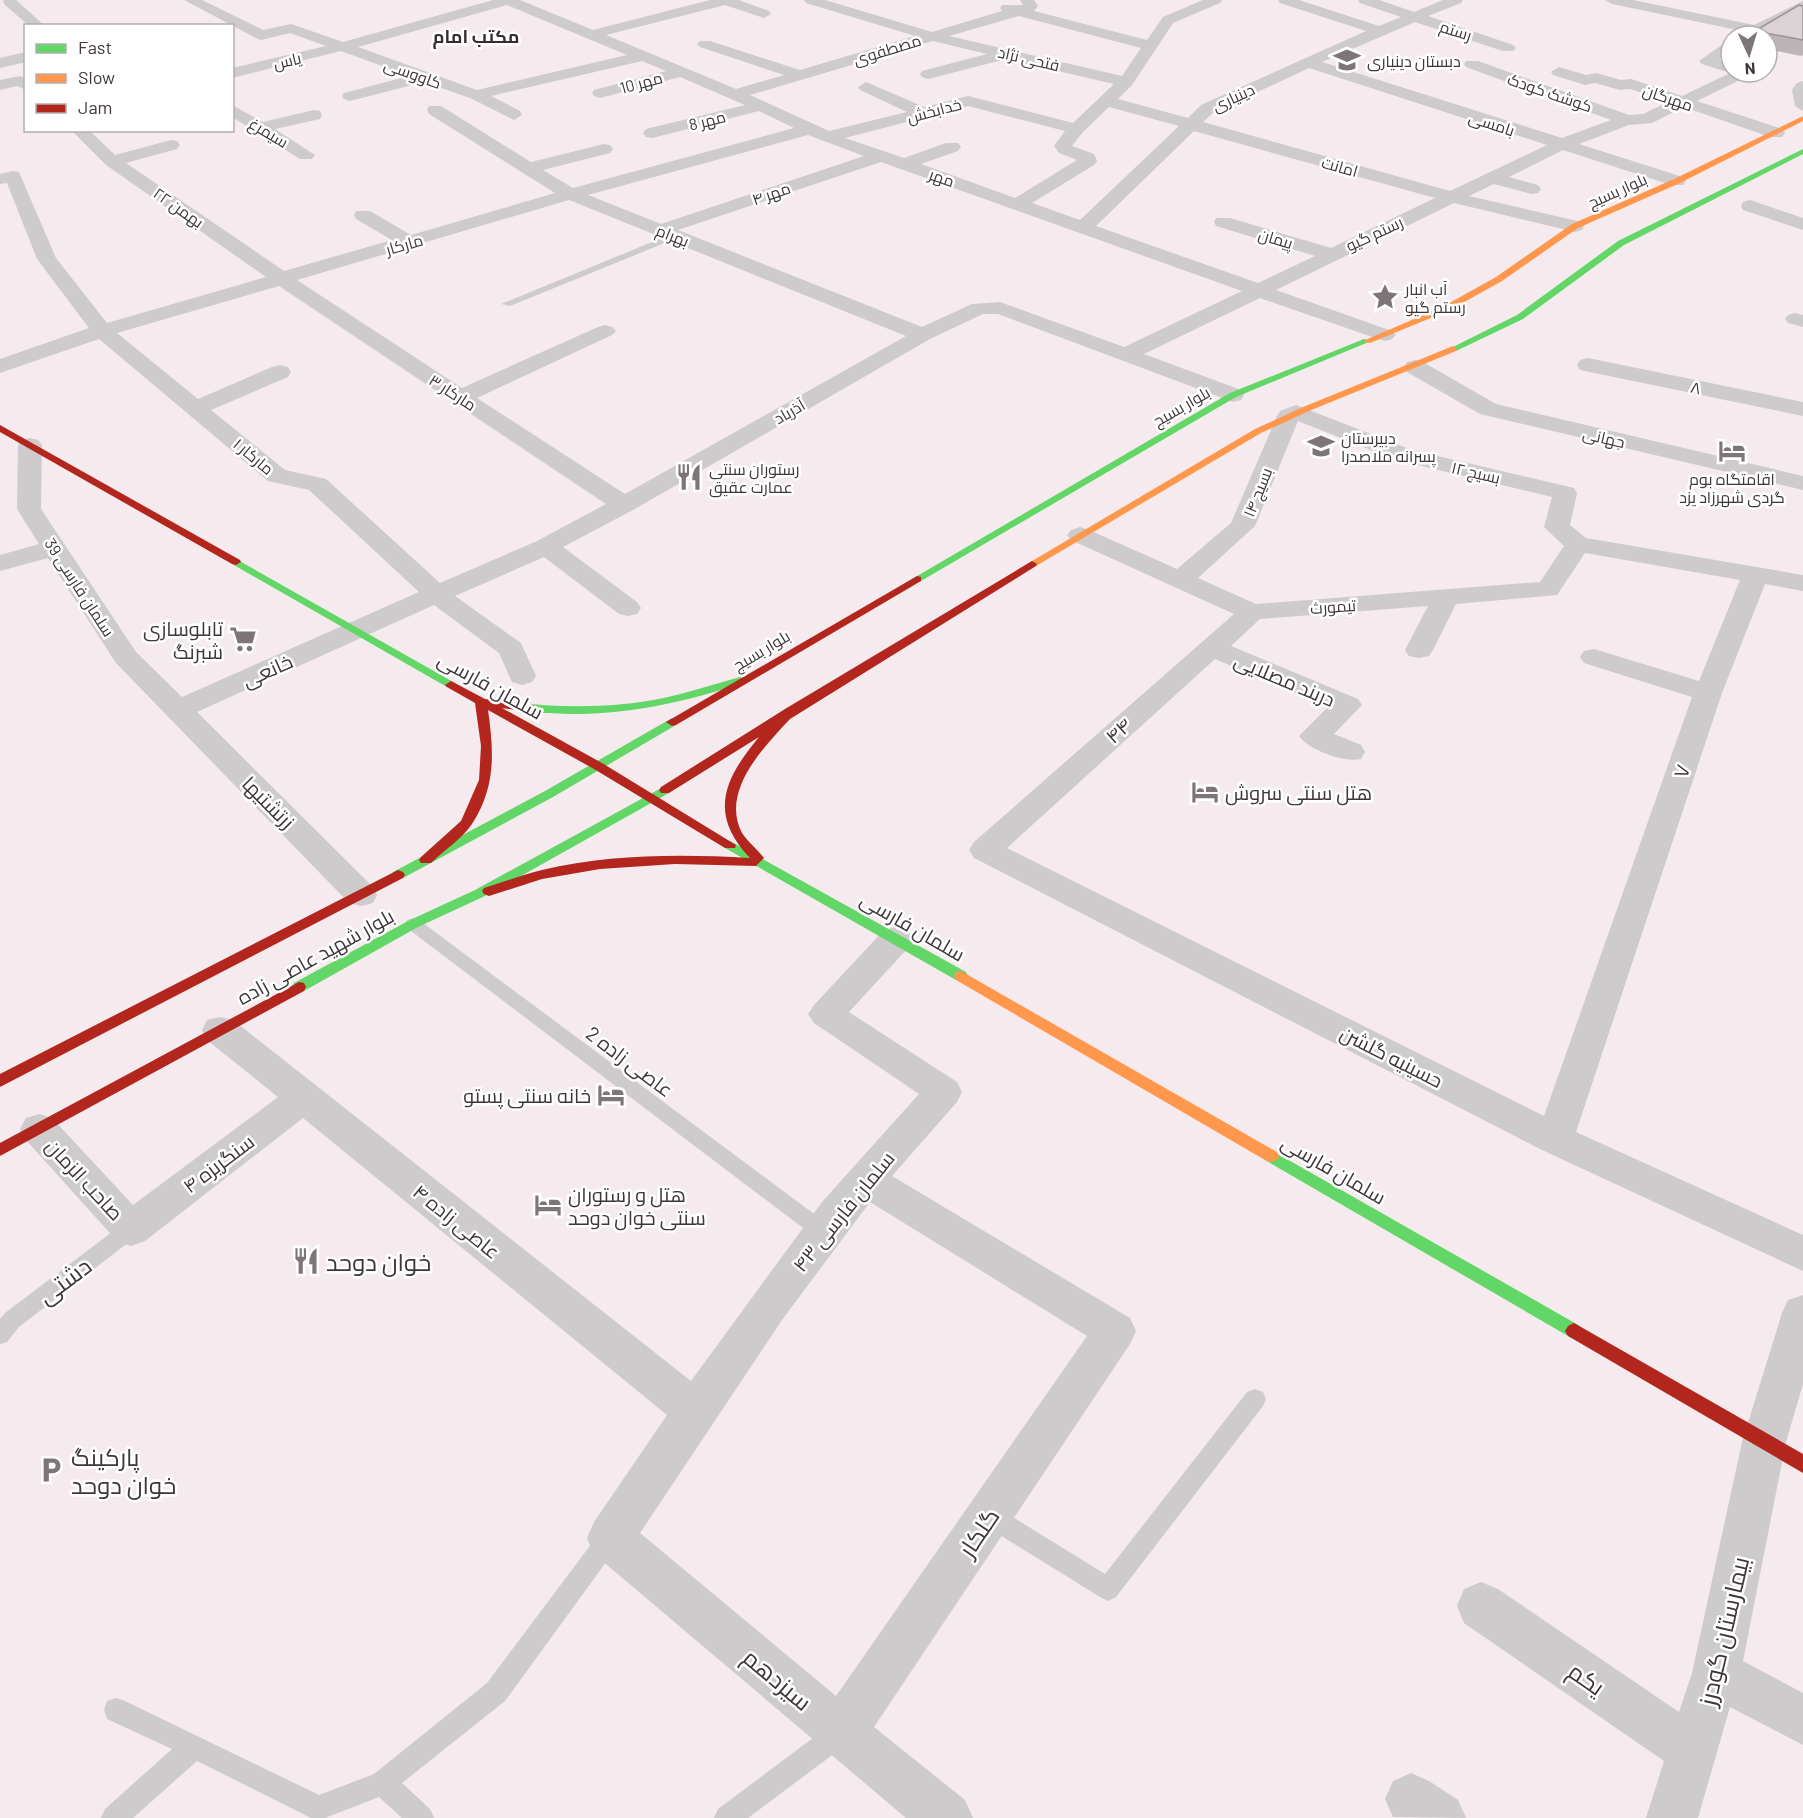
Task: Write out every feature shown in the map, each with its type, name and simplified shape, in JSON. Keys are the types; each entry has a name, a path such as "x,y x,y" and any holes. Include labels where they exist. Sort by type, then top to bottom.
{"main road":[{"name":"بلوار بسیج","path":"598,766 1053,499 1112,473 1233,395 1447,308 1499,279 1575,226 1677,181 1803,118"},
{"path":"650,799 789,712 1209,458 1292,414 1415,367 1520,317 1621,243 1798,156"},
{"name":"سلمان فارسی","path":"0,428 481,702 598,766 762,864 896,939 1784,1453"},
{"path":"1135,489 1162,488"},
{"path":"1053,499 1083,498"},
{"path":"1088,530 1102,510"},
{"path":"422,863 466,823 485,780 487,746 481,702 536,709 599,711 696,696 746,679"},
{"path":"762,864 734,830 729,803 743,764 789,712"},
{"name":"بلوار شهید عاصی زاده","path":"0,1081 422,863 598,766"},
{"name":"بلوار شهید عاصی زاده","path":"0,1150 413,924 480,893 650,799"},
{"path":"480,893 558,871 636,860 700,859 762,864"}],"street":[{"name":"کاووسی","path":"191,0 261,35 291,28 476,95 514,115"},
{"name":"یاس","path":"234,73 341,47 508,0"},
{"name":"مهر","path":"508,0 735,94 827,137 1385,335"},
{"path":"590,35 726,0 764,14"},
{"path":"1018,204 1088,161 1088,158 1063,147 1076,129 1126,82 1168,20 1215,0"},
{"path":"1286,0 1380,31"},
{"name":"رستم","path":"1365,0 1508,48 1472,64"},
{"name":"دینیاری","path":"1084,227 1207,109 1380,31 1456,0"},
{"path":"1612,0 1719,26"},
{"path":"1782,0 1803,5"},
{"path":"7,1 36,24"},
{"name":"فتحی نژاد","path":"821,1 883,22 1126,82"},
{"path":"1173,3 1195,9"},
{"path":"994,4 1022,6 1151,46"},
{"path":"1766,24 1803,5"},
{"name":"مصطفوی","path":"735,94 1022,6"},
{"path":"883,22 905,16"},
{"path":"705,44 800,75"},
{"path":"1719,53 1707,61 1719,64"},
{"path":"928,74 1009,54"},
{"path":"476,95 644,56"},
{"path":"0,63 24,57"},
{"name":"بامسی","path":"1308,63 1677,181"},
{"name":"کوشک کودک","path":"1472,64 1627,120"},
{"name":"مهر 10","path":"600,93 681,72"},
{"name":"مهرگان","path":"1559,72 1586,80 1597,78 1620,86 1630,83 1776,133"},
{"path":"350,96 423,77"},
{"path":"0,85 23,83"},
{"name":"رستم گیو","path":"1125,355 1330,254 1560,145 1627,120 1646,119 1720,84"},
{"path":"1803,86 1800,90 1803,106"},
{"path":"866,87 922,113"},
{"name":"امانت","path":"1107,100 1451,197 1575,226"},
{"name":"خدابخش","path":"827,137 971,101 1076,129"},
{"name":"مهر 8","path":"652,133 761,106"},
{"name":"بهرام","path":"435,110 570,194 923,335"},
{"name":"سیمرغ","path":"234,111 306,155"},
{"path":"261,127 314,115"},
{"name":"مارکار","path":"0,366 102,331 570,194 809,129"},
{"name":"۲۲ بهمن","path":"81,132 112,161 282,279"},
{"path":"112,161 171,145"},
{"path":"905,164 952,147"},
{"path":"529,168 604,149"},
{"name":"مهر ۴","path":"668,233 881,156"},
{"path":"1275,167 1303,156"},
{"path":"1530,159 1556,167"},
{"name":"مارکار ۱","path":"0,179 13,176 47,260 102,331 278,476 317,484 437,594 511,649 522,676"},
{"path":"1491,177 1532,189"},
{"path":"1750,206 1803,224"},
{"path":"363,215 410,242"},
{"name":"پیمان","path":"1223,222 1330,254"},
{"path":"316,249 336,263"},
{"name":"مارکار ۳","path":"282,279 624,505"},
{"name":"آذرباد","path":"356,631 546,546 624,505 923,335 979,308 999,308 1233,395"},
{"path":"460,397 605,331"},
{"name":"۸","path":"1588,365 1803,410"},
{"name":"جهانی","path":"1415,367 1488,409 1803,483"},
{"path":"197,408 280,372"},
{"name":"بسیج ۱۲","path":"1292,414 1404,455 1565,493 1557,527 1578,544"},
{"name":"بسیج ۱۴","path":"1180,580 1242,526 1292,414"},
{"name":"سلمان فارسی 39","path":"30,445 29,509 126,657 178,709"},
{"name":"تیمورث","path":"1088,530 1180,580 1252,612 1548,589 1578,544"},
{"path":"1578,544 1803,583"},
{"path":"546,546 628,608"},
{"path":"0,563 55,548"},
{"name":"۷","path":"1555,1138 1708,693 1755,575"},
{"path":"1419,650 1446,597"},
{"name":"۴۴","path":"986,850 1210,647 1252,612"},
{"name":"خانعی","path":"178,709 356,631"},
{"name":"دربند مصلایی","path":"1210,647 1348,705 1314,736 1350,752"},
{"path":"1594,657 1708,693"},
{"name":"زرتشتیها","path":"178,709 361,895"},
{"name":"حسینیه گلشن","path":"986,850 1555,1138 1803,1254"},
{"name":"سلمان فارسی ۴۳","path":"610,1538 695,1411 822,1231 865,1179 944,1092 826,1014 896,939"},
{"name":"عاصی زاده ۴","path":"220,1030 695,1411"},
{"name":"سنگریزه ۴","path":"131,1229 304,1097"},
{"name":"صاحب الزمان","path":"39,1129 131,1229"},
{"name":"گلکار","path":"841,1732 1115,1331 865,1179"},
{"name":"بیمارستان گودرز","path":"1672,1818 1784,1453 1803,1313"},
{"name":"سیزدهم","path":"610,1538 947,1818"},
{"name":"یکم","path":"1481,1606 1693,1751"},
{"path":"1716,1673 1803,1720"}],"lane":[{"path":"506,304 668,233"},
{"name":"عاصی زاده 2","path":"413,924 822,1231"},
{"name":"دشتی","path":"0,1335 12,1320 131,1229"},
{"path":"989,1515 1108,1589 1255,1399"},
{"path":"116,1710 318,1808 382,1783 496,1692 610,1538"},
{"path":"728,1818 841,1732"},
{"path":"114,1818 194,1746"},
{"path":"382,1783 421,1818"}],"building":[{"path":"1799,5 1803,6 1803,40 1779,36 1779,24 1767,24"}],"traffic: fast":[{"path":"1453,349 1520,317 1621,243 1803,151"},
{"path":"917,579 1233,395 1367,341"},
{"path":"236,562 451,685"},
{"path":"530,708 585,710 636,706 688,696 740,681"},
{"path":"398,875 549,794 672,722"},
{"path":"299,987 413,924 480,893 665,790"},
{"path":"730,845 961,976"},
{"path":"1271,1156 1574,1331"}],"traffic: slow":[{"path":"1367,341 1447,308 1499,279 1575,226 1677,181 1803,118"},
{"path":"1032,564 1258,431 1453,349"},
{"path":"961,976 1271,1156"}],"traffic: jam":[{"path":"0,428 236,562"},
{"path":"665,790 1032,564"},
{"path":"672,722 917,579"},
{"path":"451,685 598,766 730,845"},
{"path":"426,860 466,823 485,780 487,746 481,702 530,708"},
{"path":"757,858 734,828 731,811 732,795 745,764 789,712"},
{"path":"489,891 542,875 600,864 650,860 751,863"},
{"path":"0,1081 398,875"},
{"path":"0,1150 299,987"},
{"path":"1574,1331 1803,1464"}],"place":[{"name":"دبستان دینیاری","path":"1347,60"},
{"name":"آب انبار رستم گیو","path":"1385,297"},
{"name":"دبیرستان پسرانه ملاصدرا","path":"1321,446"},
{"name":"اقامتگاه بوم گردی شهرزاد یزد","path":"1732,451"},
{"name":"رستوران سنتی عمارت عقیق","path":"689,477"},
{"name":"تابلوسازی شبرنگ","path":"243,639"},
{"name":"هتل سنتی سروش","path":"1205,792"},
{"name":"خانه سنتی پستو","path":"611,1095"},
{"name":"هتل و رستوران سنتی خوان دوحد","path":"548,1205"},
{"name":"خوان دوحد","path":"306,1261"},
{"name":"پارکینگ خوان دوحد","path":"51,1470"}],"district":[{"name":"مکتب امام","path":"476,36"}]}
